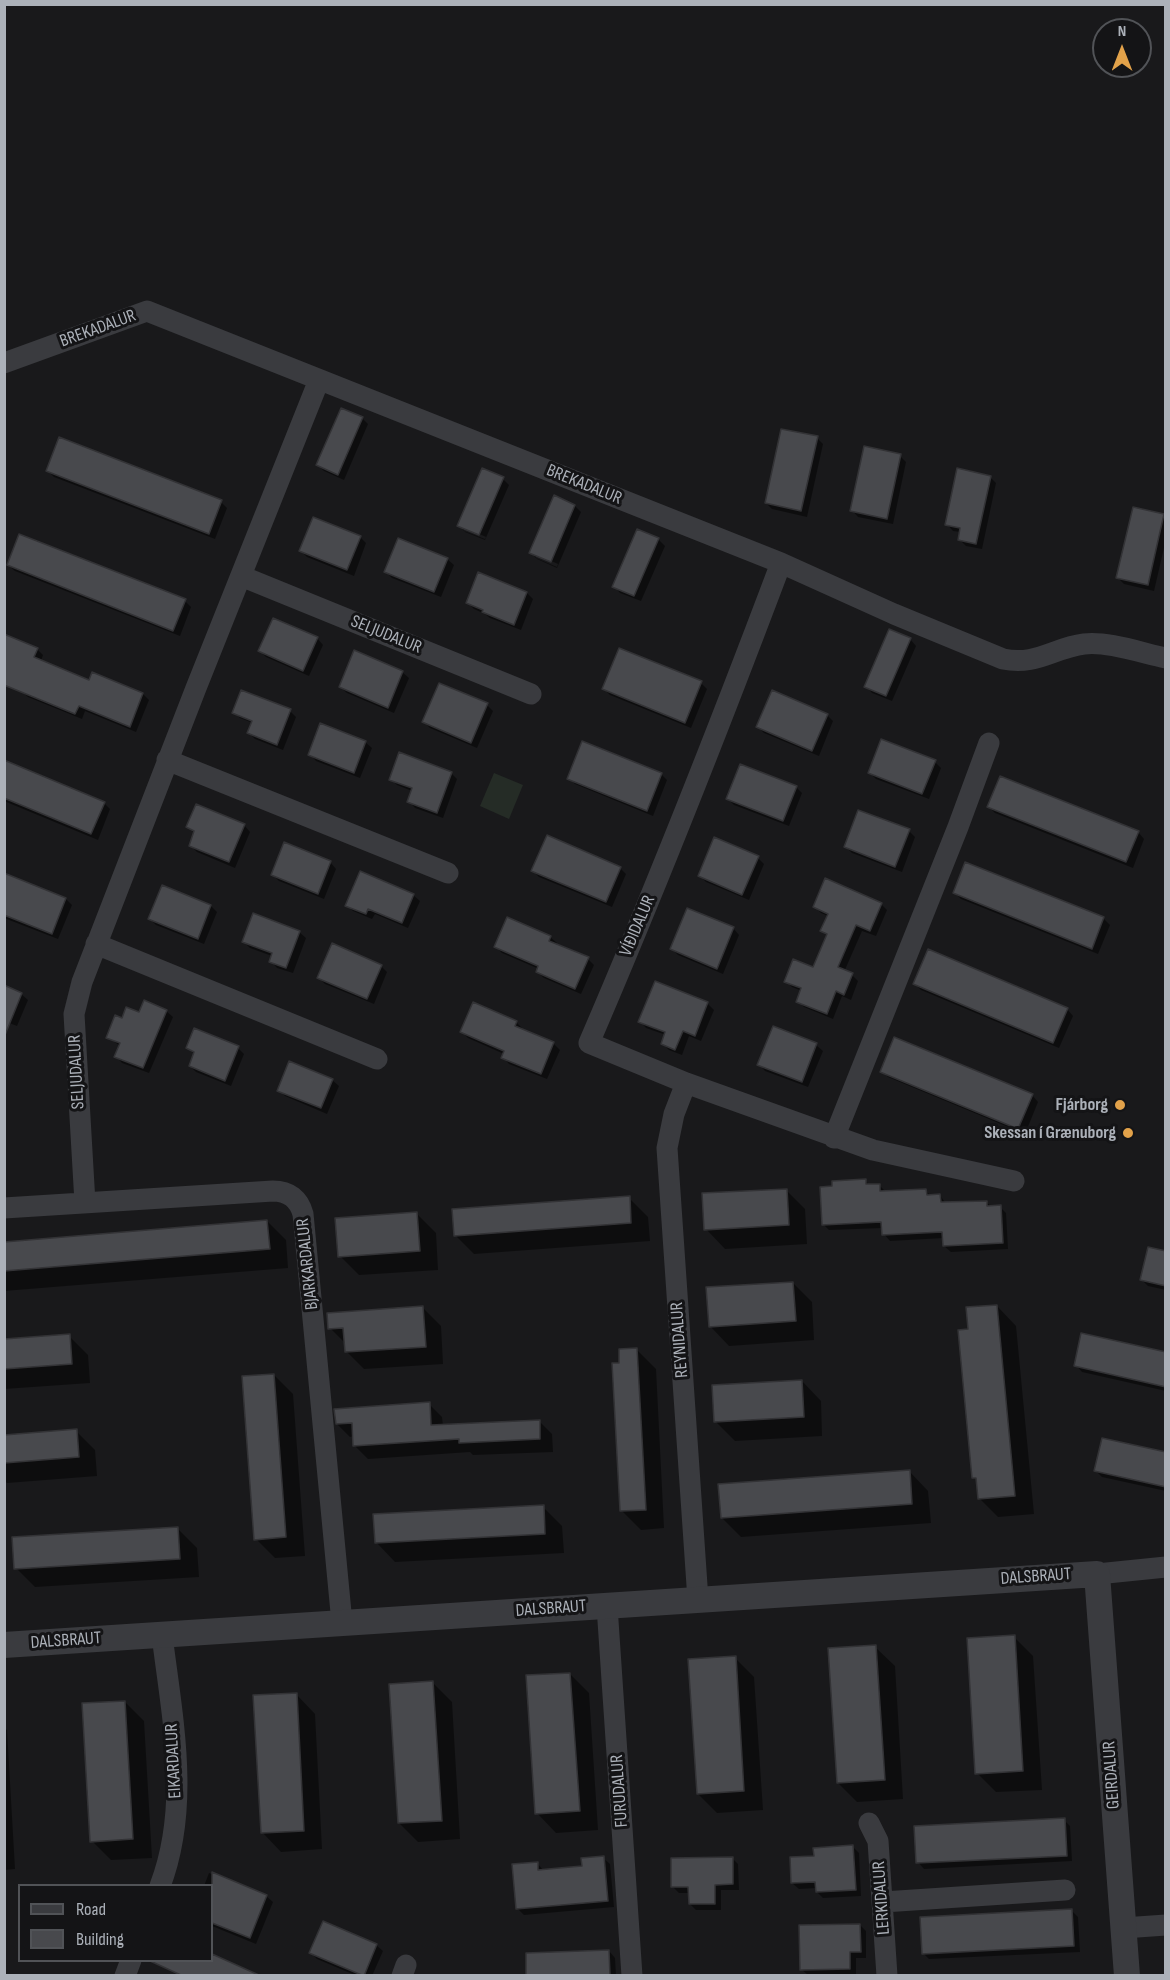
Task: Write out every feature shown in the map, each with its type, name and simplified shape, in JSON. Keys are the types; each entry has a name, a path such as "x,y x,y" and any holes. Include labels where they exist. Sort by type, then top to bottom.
{"street":[{"name":"BREKADALUR","path":"4,363 147,311 781,563 894,614 1003,659 1019,663 1031,661 1071,646 1087,644 1101,644 1166,658"},
{"name":"SELJUDALUR","path":"86,1203 74,1014 82,982 320,380"},
{"name":"VÍÐIDALUR","path":"781,563 710,751 589,1043 686,1083 834,1138 873,1150 1014,1181"},
{"name":"SELJUDALUR","path":"241,576 531,694"},
{"path":"834,1138 990,743"},
{"path":"168,760 448,873"},
{"path":"96,944 377,1059"},
{"name":"REYNIDALUR","path":"686,1083 674,1114 667,1148 698,1600"},
{"name":"BJARKARDALUR","path":"4,1208 273,1191 287,1192 298,1202 303,1214 342,1623"},
{"path":"1097,1574 1166,1567"},
{"name":"DALSBRAUT","path":"4,1645 1097,1574"},
{"name":"GEIRDALUR","path":"1097,1574 1127,1976"},
{"name":"FURUDALUR","path":"607,1606 632,1976"},
{"name":"EIKARDALUR","path":"161,1884 173,1838 178,1789 162,1635"},
{"name":"LERKIDALUR","path":"869,1823 878,1841 888,1976"},
{"path":"882,1902 1065,1890"},
{"path":"1123,1928 1166,1925"}],"shaded area":[{"path":"494,773 523,785 509,819 480,806"}],"building":[{"path":"341,408 363,417 338,475 316,465"},
{"path":"781,429 818,436 801,511 765,503"},
{"path":"59,437 222,500 209,534 46,471"},
{"path":"864,446 901,454 887,519 850,511"},
{"path":"482,468 504,477 479,535 457,526"},
{"path":"957,468 991,476 976,544 958,540 960,528 945,525"},
{"path":"554,495 575,505 551,562 529,553"},
{"path":"1133,507 1164,514 1148,585 1116,578"},
{"path":"313,517 361,536 347,570 299,551"},
{"path":"637,529 659,538 634,596 612,587"},
{"path":"19,534 186,599 173,631 7,565"},
{"path":"398,538 448,558 434,592 384,572"},
{"path":"478,572 527,592 514,625 466,603"},
{"path":"273,618 318,637 303,671 258,651"},
{"path":"889,629 911,638 886,696 864,687"},
{"path":"4,634 38,648 34,657 89,680 92,672 143,693 130,727 79,706 75,714 4,685"},
{"path":"619,648 702,681 685,723 602,689"},
{"path":"354,650 403,671 388,708 339,687"},
{"path":"439,683 488,703 471,743 422,722"},
{"path":"241,690 291,709 277,745 247,733 252,721 232,713"},
{"path":"772,690 828,714 812,751 756,727"},
{"path":"320,723 366,741 354,773 308,755"},
{"path":"881,739 936,760 922,794 868,773"},
{"path":"582,741 662,773 647,811 567,779"},
{"path":"399,752 452,772 437,813 407,802 412,788 389,780"},
{"path":"4,760 105,802 91,834 4,798"},
{"path":"740,764 797,786 783,821 726,799"},
{"path":"1000,776 1139,831 1126,862 987,807"},
{"path":"196,804 245,824 229,862 189,846 194,831 186,827"},
{"path":"858,810 910,829 895,867 844,847"},
{"path":"547,835 621,867 606,902 531,871"},
{"path":"714,837 759,856 742,895 698,876"},
{"path":"284,842 331,861 318,894 271,875"},
{"path":"965,862 1104,917 1092,949 953,893"},
{"path":"360,871 414,894 402,923 368,909 366,914 345,906"},
{"path":"4,873 66,898 52,934 4,915"},
{"path":"825,878 882,903 870,931 856,925 838,967 853,973 844,995 836,991 827,1014 796,1002 801,988 784,982 793,959 813,967 827,934 820,931 828,914 813,907"},
{"path":"162,885 211,905 198,939 148,919"},
{"path":"687,908 734,927 717,969 670,949"},
{"path":"253,913 300,931 286,968 269,962 272,953 242,942"},
{"path":"507,917 551,936 549,941 589,957 575,989 536,972 538,966 494,947"},
{"path":"332,943 382,965 367,999 317,978"},
{"path":"928,949 1068,1008 1053,1043 913,984"},
{"path":"655,981 708,1002 695,1036 683,1031 675,1050 661,1044 665,1032 638,1022"},
{"path":"4,985 22,993 5,1035 4,1035"},
{"path":"144,1000 167,1010 143,1068 114,1057 120,1043 106,1038 115,1015 122,1018 126,1007 139,1012"},
{"path":"473,1002 517,1021 515,1026 554,1042 541,1074 501,1058 504,1051 460,1032"},
{"path":"773,1026 817,1043 802,1082 757,1065"},
{"path":"194,1028 239,1046 225,1081 189,1066 194,1052 186,1048"},
{"path":"894,1037 1033,1094 1018,1129 880,1072"},
{"path":"289,1061 333,1079 321,1108 277,1091"},
{"path":"866,1179 866,1184 880,1184 880,1191 926,1189 927,1195 940,1194 941,1202 987,1201 987,1206 1001,1205 1003,1243 943,1246 942,1232 882,1235 881,1222 822,1225 820,1187 832,1186 832,1181"},
{"path":"787,1189 789,1225 704,1230 702,1193"},
{"path":"630,1196 631,1223 454,1236 452,1209"},
{"path":"417,1212 420,1251 338,1257 335,1218"},
{"path":"267,1220 270,1249 4,1271 4,1242"},
{"path":"1148,1247 1166,1251 1166,1286 1140,1280"},
{"path":"793,1282 796,1321 709,1327 706,1287"},
{"path":"997,1305 1015,1496 978,1499 976,1478 972,1478 958,1330 968,1329 966,1307"},
{"path":"423,1306 426,1347 345,1352 343,1328 328,1329 327,1313"},
{"path":"1081,1333 1166,1352 1166,1387 1074,1366"},
{"path":"70,1334 72,1364 4,1369 4,1339"},
{"path":"637,1348 646,1510 620,1511 612,1363 619,1363 619,1349"},
{"path":"274,1374 286,1537 254,1540 242,1376"},
{"path":"802,1380 804,1417 714,1422 712,1385"},
{"path":"430,1402 431,1425 540,1420 540,1439 459,1443 459,1439 353,1446 352,1423 336,1424 334,1409"},
{"path":"77,1429 79,1457 4,1463 4,1435"},
{"path":"1102,1438 1166,1452 1166,1487 1094,1471"},
{"path":"910,1470 912,1504 721,1518 718,1484"},
{"path":"544,1505 545,1534 375,1543 373,1514"},
{"path":"178,1527 180,1559 14,1569 12,1537"},
{"path":"1015,1635 1023,1771 975,1774 967,1638"},
{"path":"876,1645 885,1780 837,1783 828,1648"},
{"path":"736,1656 744,1791 697,1794 688,1659"},
{"path":"570,1673 580,1811 535,1814 526,1675"},
{"path":"433,1681 442,1821 398,1823 389,1684"},
{"path":"297,1693 304,1831 261,1833 253,1695"},
{"path":"125,1701 133,1839 90,1842 82,1703"},
{"path":"1065,1818 1067,1856 916,1863 914,1826"},
{"path":"853,1845 856,1890 816,1892 815,1882 791,1883 790,1857 814,1856 813,1848"},
{"path":"604,1856 608,1901 516,1909 512,1864 538,1862 538,1870 582,1866 581,1858"},
{"path":"733,1857 733,1884 715,1885 715,1904 689,1904 688,1887 671,1887 671,1858"},
{"path":"212,1872 267,1895 250,1938 213,1923"},
{"path":"1072,1909 1074,1946 922,1954 920,1917"},
{"path":"323,1921 377,1944 364,1976 309,1953"},
{"path":"860,1924 861,1952 850,1952 850,1969 800,1970 799,1925"},
{"path":"609,1950 610,1976 526,1976 526,1953"},
{"path":"213,1954 261,1976 183,1976 152,1962 213,1962"}],"place":[{"name":"Fjárborg","path":"1120,1105"},
{"name":"Skessan í Grænuborg","path":"1128,1133"}]}
